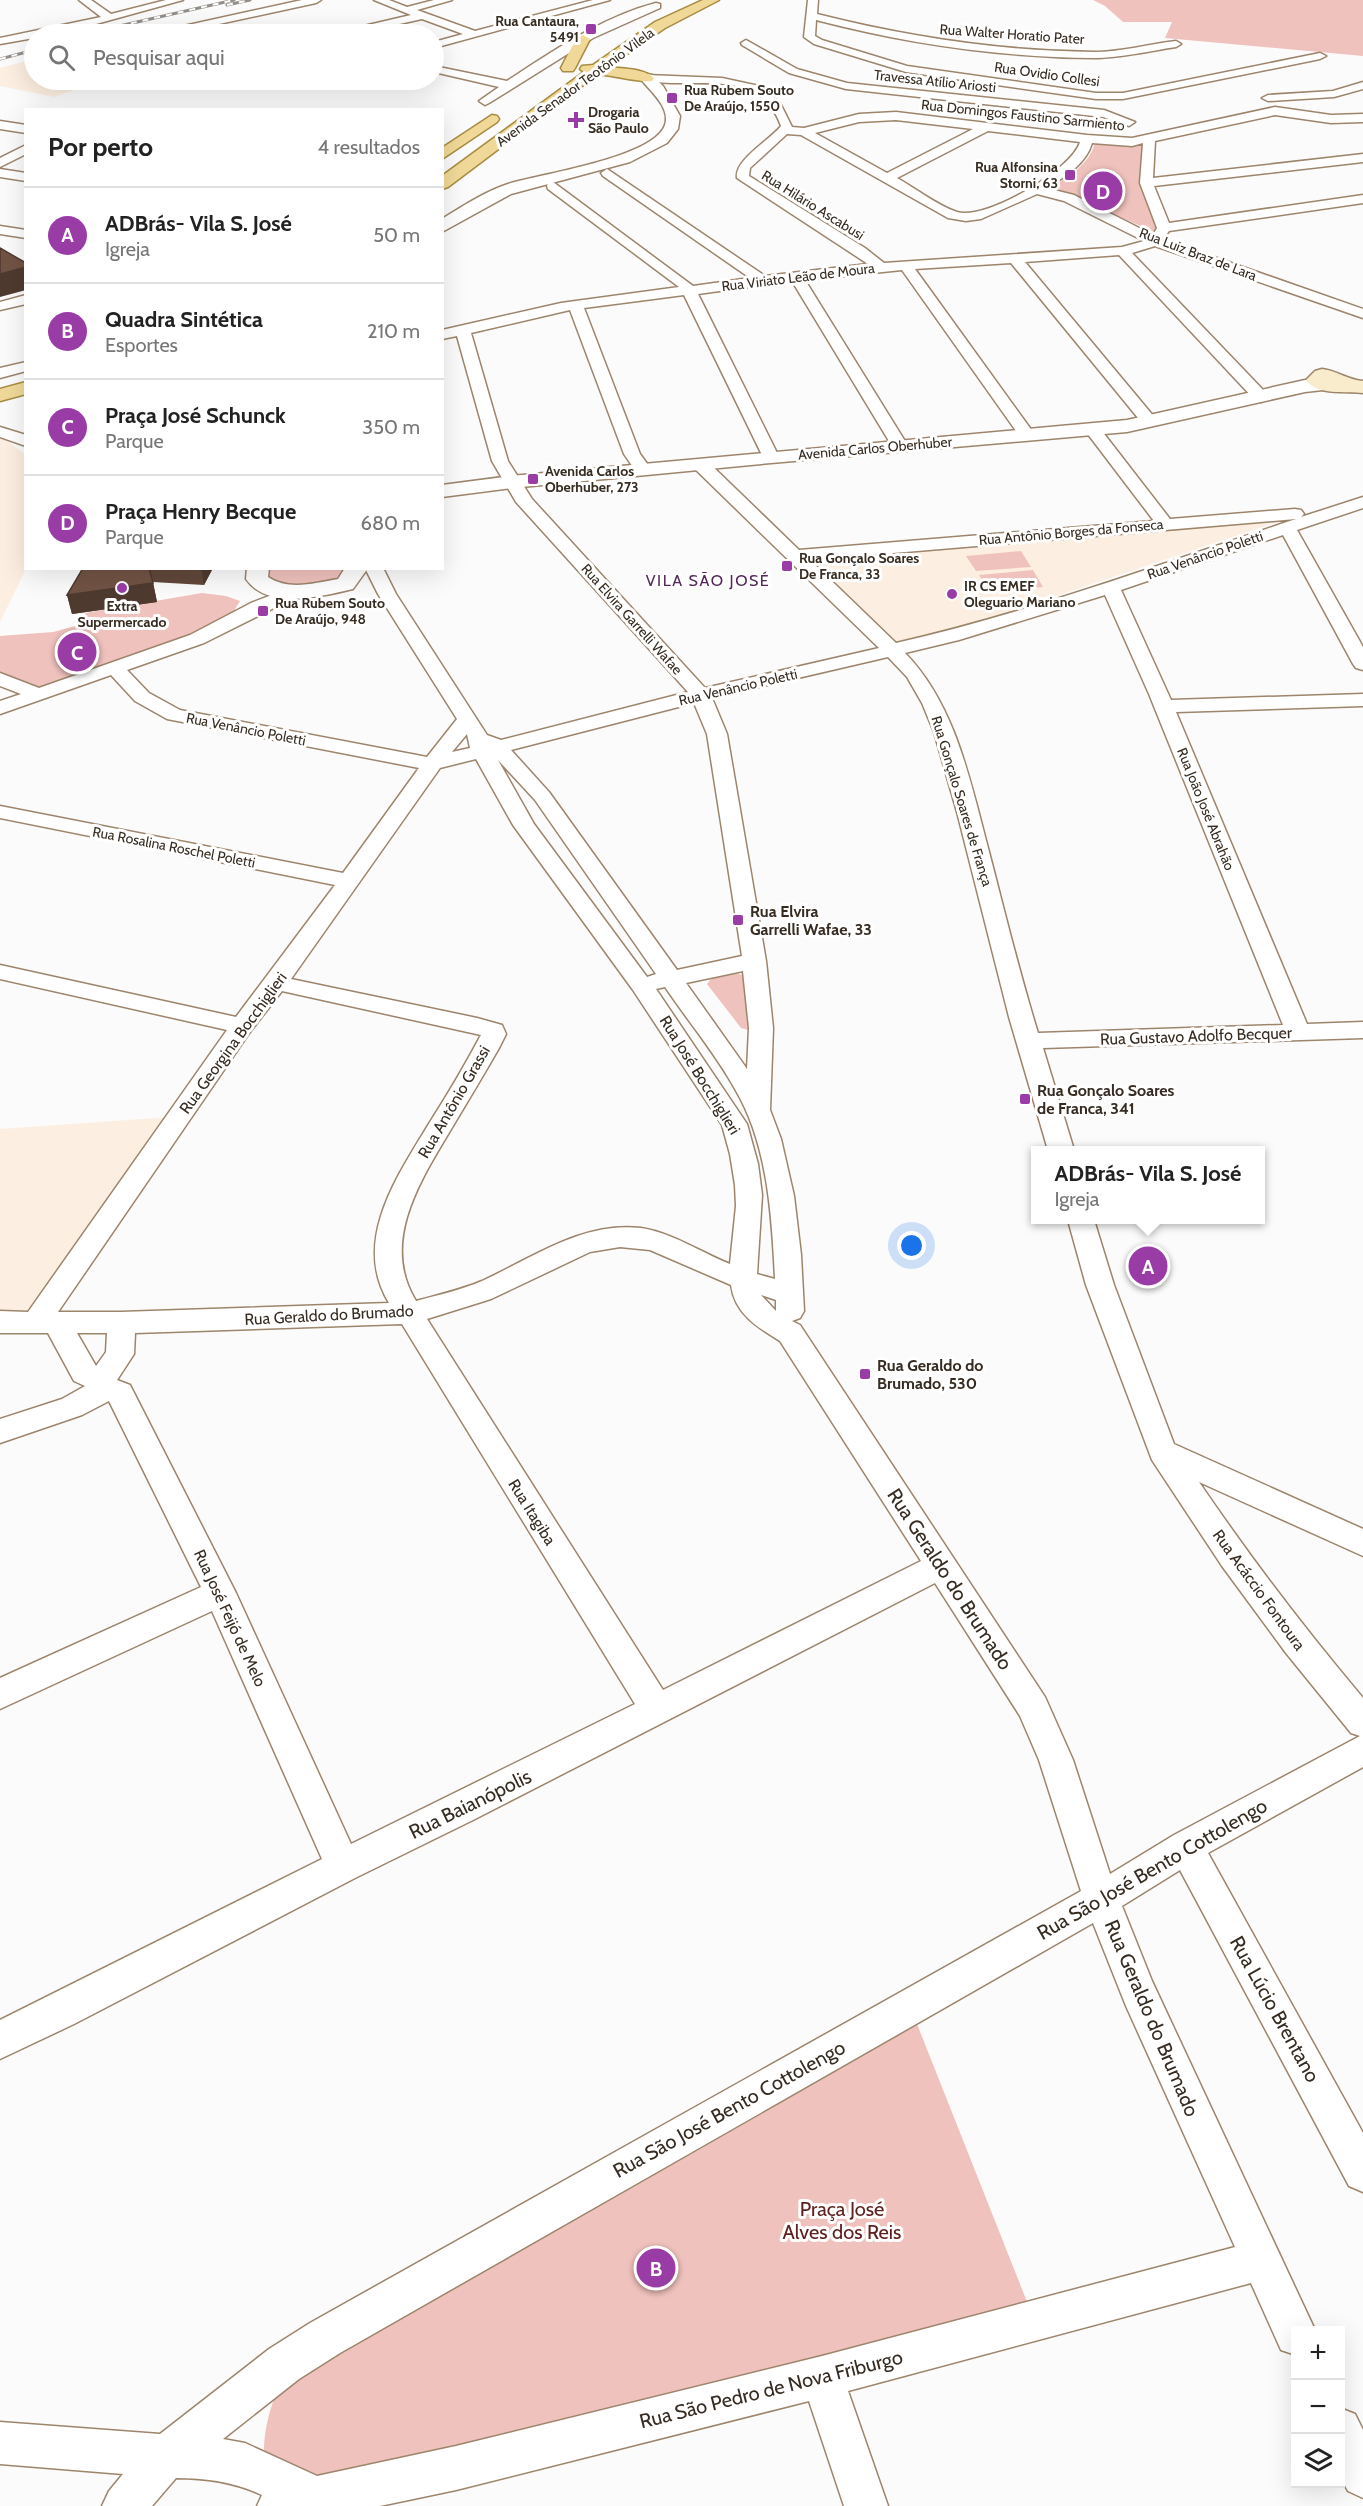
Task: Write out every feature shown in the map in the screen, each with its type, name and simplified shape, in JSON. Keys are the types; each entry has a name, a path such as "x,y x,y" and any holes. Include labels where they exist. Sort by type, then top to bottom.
{"main road":[{"name":"Avenida Senador Teotônio Vilela","path":"596,69 563,71 583,42 671,0"},
{"name":"Avenida Senador Teotônio Vilela","path":"444,183 617,54 680,15 714,0"},
{"path":"583,42 617,54"},
{"path":"636,42 623,64 641,76"},
{"path":"596,69 641,76"},
{"path":"576,85 601,79 641,76"},
{"name":"Avenida Senador Teotônio Vilela","path":"444,154 506,110"},
{"path":"0,395 24,389"}],"street":[{"path":"84,0 110,18"},
{"path":"82,24 178,0"},
{"path":"207,24 316,0"},
{"path":"379,0 473,34"},
{"path":"406,10 447,0"},
{"path":"444,42 605,0"},
{"name":"Rua Ovidio Collesi","path":"813,0 810,38 891,65 1083,94 1123,96 1320,56"},
{"path":"485,101 610,24 656,6"},
{"path":"386,24 422,16"},
{"name":"Rua Walter Horatio Pater","path":"811,16 892,36 971,48 1096,55 1176,44"},
{"path":"517,23 554,25"},
{"path":"517,23 541,29"},
{"path":"0,28 15,38"},
{"path":"567,33 583,42"},
{"path":"0,41 24,36"},
{"name":"Travessa Atílio Ariosti","path":"746,43 792,71 846,86 1104,114 1128,122"},
{"path":"444,71 508,85"},
{"path":"1243,73 1252,78 1275,111"},
{"path":"641,76 756,87 765,92 787,123 786,130"},
{"path":"446,222 513,188 615,161 655,146 669,133 674,119 657,86 641,76"},
{"path":"1261,93 1334,94 1363,85"},
{"name":"Rua Domingos Faustino Sarmiento","path":"786,130 804,132 859,118 885,116 1122,142 1149,139 1275,111 1332,119 1363,118"},
{"path":"804,132 953,215 964,217 978,216 991,211 1035,189 1071,166 1080,156 1085,130 1147,119"},
{"path":"1332,119 1355,144"},
{"path":"0,125 24,129"},
{"path":"888,178 986,127"},
{"name":"Rua Hilário Ascabusi","path":"786,130 746,166 742,172 743,178 860,251 881,267"},
{"path":"1149,139 1146,183 1164,228"},
{"path":"0,163 24,150"},
{"path":"1146,183 1363,158"},
{"path":"0,173 24,177"},
{"path":"607,173 763,281"},
{"path":"553,186 689,290 771,457"},
{"name":"Rua Luiz Braz de Lara","path":"1035,189 1069,198 1155,241 1363,314"},
{"path":"1155,241 1164,228 1363,199"},
{"path":"0,230 24,234"},
{"name":"Rua Viriato Leão de Moura","path":"444,335 575,305 689,290 881,267 1122,251 1142,247 1155,241"},
{"path":"1122,251 1261,397"},
{"path":"1015,258 1149,421"},
{"path":"906,266 1026,435"},
{"path":"796,276 900,446"},
{"path":"0,306 24,300"},
{"path":"575,305 632,454 643,469"},
{"name":"Rua Elvira Garrelli Wafae","path":"463,330 494,442 503,468 511,482 525,502 701,695 717,734 754,961 761,1028 759,1108"},
{"path":"0,373 24,367"},
{"name":"Avenida Carlos Oberhuber","path":"444,491 643,469 1092,429 1149,421 1338,380"},
{"path":"1092,429 1165,524"},
{"path":"0,432 24,440"},
{"name":"Rua Gonçalo Soares de França","path":"701,465 893,651 915,674 932,703 944,732 968,812 1029,1041 1060,1146"},
{"name":"Rua Antônio Borges da Fonseca","path":"797,556 1298,513 1355,504"},
{"name":"Rua Venâncio Poletti","path":"116,669 142,697 174,714 431,764 481,737 701,695 952,636 1111,587 1355,504"},
{"path":"1287,527 1363,664"},
{"path":"375,570 387,594 481,737"},
{"path":"229,622 257,574 270,587 290,593"},
{"path":"0,708 197,639 290,593 351,576 387,594"},
{"name":"Rua João José Abrahão","path":"1111,587 1164,706 1298,1032"},
{"path":"0,680 40,695"},
{"path":"1164,706 1363,700"},
{"name":"Rua Georgina Bocchiglieri","path":"48,1323 242,1026 277,983 431,764 481,737"},
{"name":"Rua José Bocchiglieri","path":"481,737 542,796 747,1087 759,1108 774,1166 789,1249 790,1333"},
{"name":"Rua José Bocchiglieri","path":"481,737 496,773 524,825 641,985 734,1124 743,1147 748,1179 744,1280 747,1297 754,1307 790,1333"},
{"name":"Rua Rosalina Roschel Poletti","path":"0,812 348,881"},
{"path":"641,985 754,961"},
{"path":"0,972 242,1026"},
{"name":"Rua Antônio Grassi","path":"277,983 493,1031 476,1068 406,1185 392,1218 388,1242 389,1266 395,1290 408,1313"},
{"name":"Rua Gustavo Adolfo Becquer","path":"1029,1041 1363,1030"},
{"path":"734,1124 759,1108"},
{"path":"1082,1224 1100,1285 1162,1452 1363,1543"},
{"name":"Rua Geraldo do Brumado","path":"0,1322 121,1323 408,1313 490,1289 579,1246 609,1238 640,1238 658,1242 744,1280 790,1294"},
{"name":"Rua Itagiba","path":"408,1313 656,1709"},
{"name":"Rua José Feijó de Melo","path":"48,1323 63,1336 84,1373 120,1394 220,1593 343,1866"},
{"path":"0,1431 72,1407 104,1384 120,1354 121,1323"},
{"name":"Rua Geraldo do Brumado","path":"790,1333 1033,1707 1056,1761 1101,1899 1139,1993 1292,2326"},
{"name":"Rua Acáccio Fontoura","path":"1162,1452 1233,1557 1290,1634 1363,1722"},
{"name":"Rua Baianópolis","path":"0,2040 61,2012 343,1866 464,1808 940,1566"},
{"path":"0,1694 220,1593"},
{"name":"Rua São José Bento Cottolengo","path":"124,2506 166,2456 284,2364 324,2338 1101,1899 1186,1847 1363,1750"},
{"name":"Rua Lúcio Brentano","path":"1186,1847 1363,2172"},
{"name":"Rua São Pedro de Nova Friburgo","path":"298,2502 456,2468 822,2377 1260,2260"},
{"path":"822,2377 866,2506"},
{"path":"1343,2434 1363,2476"},
{"path":"0,2443 166,2456 204,2456 225,2460 245,2465 298,2502"}],"shaded area":[{"path":"24,62 24,90 75,90 54,97 0,86 0,68"},
{"path":"0,436 24,453 26,570 0,622"},
{"name":"IR CS EMEF Oleguario Mariano","path":"1289,518 964,627 894,646 806,561"},
{"path":"171,1117 35,1310 0,1312 0,1129"}],"green space":[{"path":"1093,0 1363,0 1363,56 1165,38 1172,22 1123,22 1105,6"},
{"path":"1095,142 1144,143 1142,183 1157,227 1154,232 1052,187 1084,163"},
{"path":"1021,551 1031,567 976,571 966,556"},
{"path":"260,570 351,570 338,584 276,588"},
{"path":"1033,570 1043,587 990,592 979,575"},
{"path":"202,593 226,596 240,601 229,619 217,627 39,693 0,677 0,636 53,632 86,623 85,613"},
{"path":"730,972 743,975 753,1023 748,1030 741,1028 707,984 714,975"},
{"name":"Praça José Alves dos Reis","path":"915,2019 1033,2317 338,2492 264,2452 268,2419 287,2366"}],"building":[{"path":"0,248 24,262 24,268 0,274"},
{"path":"82,570 150,570 153,583 67,595"}],"railway":[{"path":"128,24 234,0"},
{"path":"227,5 250,0"},
{"path":"0,59 24,53"}],"place":[{"name":"Rua Cantaura, 5491","path":"591,29"},
{"name":"Rua Rubem Souto De Araújo, 1550","path":"672,98"},
{"name":"Drogaria São Paulo","path":"576,120"},
{"name":"Rua Alfonsina Storni, 63","path":"1070,175"},
{"name":"Praça Henry Becque","path":"1103,191"},
{"name":"Avenida Carlos Oberhuber, 273","path":"533,479"},
{"name":"Rua Gonçalo Soares De Franca, 33","path":"787,566"},
{"name":"Extra Supermercado","path":"122,588"},
{"name":"IR CS EMEF Oleguario Mariano","path":"952,594"},
{"name":"Rua Rubem Souto De Araújo, 948","path":"263,611"},
{"name":"Praça José Schunck","path":"77,652"},
{"name":"Rua Elvira Garrelli Wafae, 33","path":"738,920"},
{"name":"Rua Gonçalo Soares de Franca, 341","path":"1025,1099"},
{"name":"ADBrás- Vila S. José","path":"1148,1266"},
{"name":"Rua Geraldo do Brumado, 530","path":"865,1374"},
{"name":"Quadra Sintética","path":"656,2268"}],"district":[{"name":"VILA SÃO JOSÉ","path":"708,580"}]}
